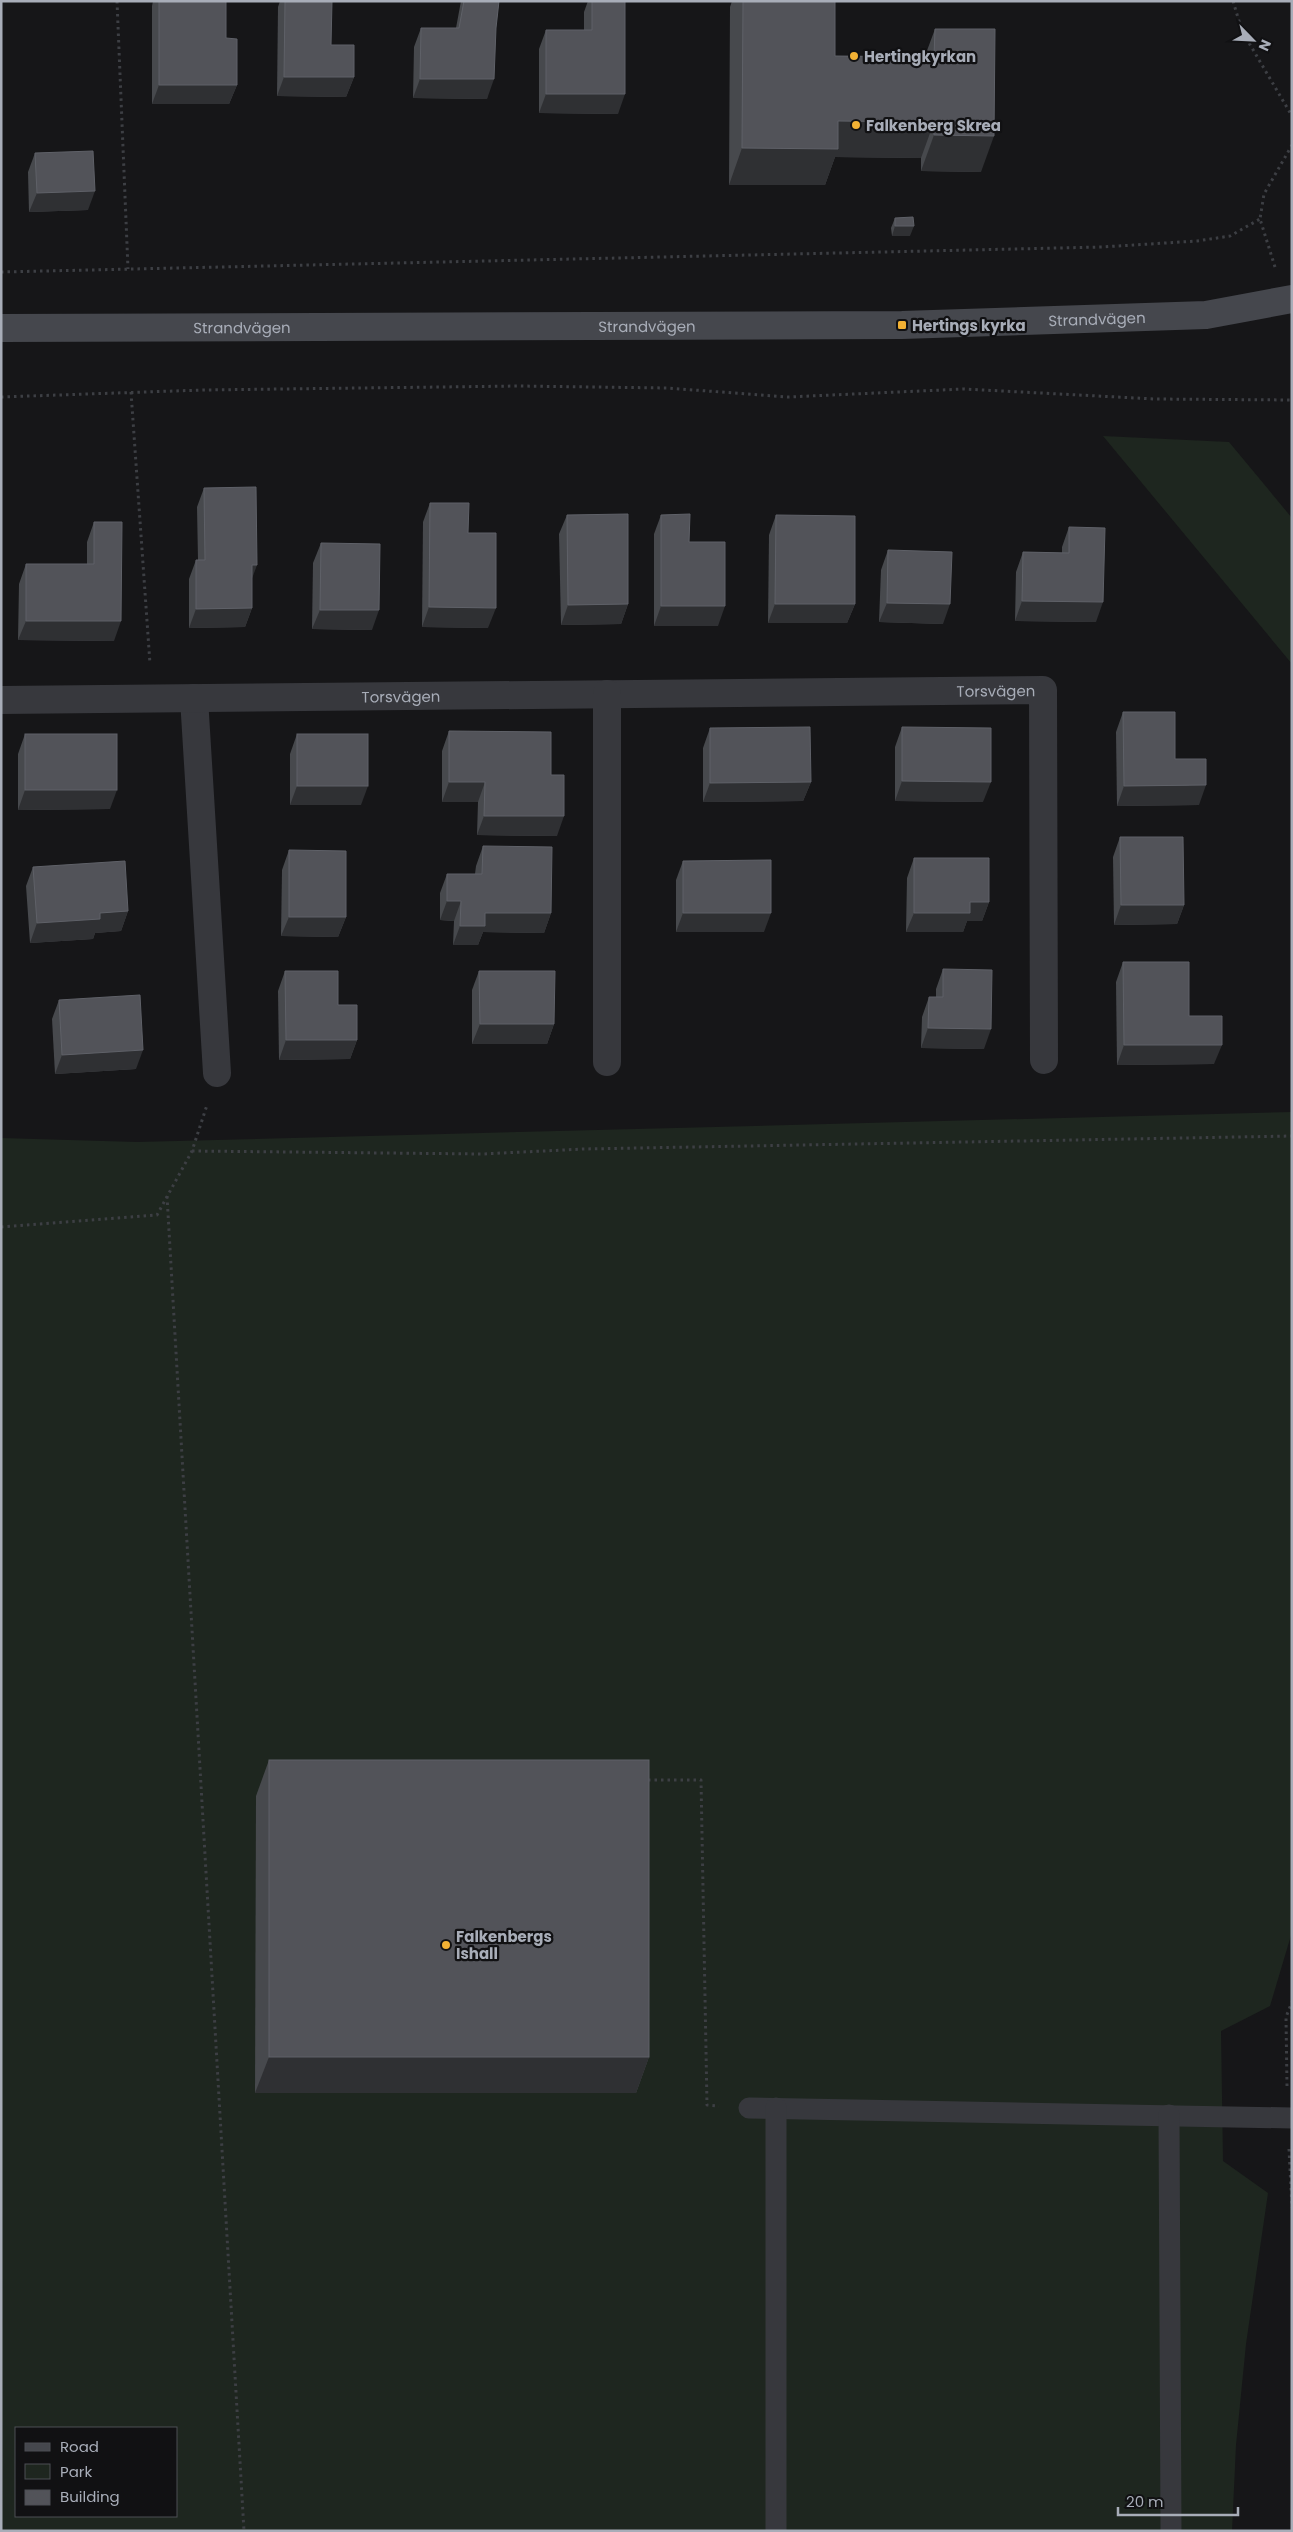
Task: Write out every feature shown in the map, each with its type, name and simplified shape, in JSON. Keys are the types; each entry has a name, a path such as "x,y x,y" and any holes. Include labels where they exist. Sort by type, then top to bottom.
{"street":[{"name":"Strandvägen","path":"1,328 902,325 1206,315 1289,300"},
{"name":"Torsvägen","path":"1,700 1043,690 1044,1060"},
{"path":"607,694 607,1062"},
{"path":"194,698 217,1073"}],"lane":[{"path":"749,2108 1292,2118"},
{"path":"776,2108 776,2531"},
{"path":"1170,2115 1171,2531"}],"path":[{"path":"117,1 128,269"},
{"path":"1233,1 1242,31 1292,116"},
{"path":"1289,300 1260,219 1264,194 1277,168 1292,145"},
{"path":"1,272 1102,246 1197,241 1230,236 1260,219"},
{"path":"1,397 131,392 519,386 667,388 788,397 964,389 1155,399 1292,400"},
{"path":"131,392 152,699"},
{"path":"1,1227 157,1215 192,1151 217,1073"},
{"path":"192,1151 482,1154 594,1149 1292,1136"},
{"path":"167,1196 244,2531"},
{"path":"648,1780 700,1780 707,2105 749,2108"}],"green space":[{"path":"1103,436 1229,442 1292,518 1292,664"},
{"path":"1292,1112 1292,1932 1270,2006 1221,2031 1223,2161 1268,2193 1246,2344 1236,2445 1232,2531 1,2531 1,1138 137,1142"}],"building":[{"path":"159,1 226,1 226,38 237,39 237,85 159,85"},
{"path":"285,1 332,1 331,45 354,45 354,77 284,77"},
{"path":"464,1 499,1 494,79 420,79 421,28 459,28"},
{"path":"592,1 625,1 625,94 546,94 546,30 592,30"},
{"name":"Falkenberg Skrea","path":"743,1 835,1 835,56 934,57 935,29 995,29 994,136 934,135 934,122 838,121 838,149 742,148"},
{"path":"93,151 95,191 37,193 35,153"},
{"path":"913,217 914,226 895,226 895,218"},
{"path":"256,487 257,565 252,565 252,608 196,609 196,560 205,560 204,488"},
{"path":"430,503 469,503 468,533 496,533 496,608 429,607"},
{"path":"628,514 628,604 568,605 567,515"},
{"path":"690,514 689,542 725,542 725,606 661,606 661,515"},
{"path":"776,515 855,516 855,604 775,604"},
{"path":"94,522 122,522 121,621 26,621 26,564 94,564"},
{"path":"1069,527 1105,528 1103,602 1022,601 1023,552 1069,553"},
{"path":"321,543 380,544 379,610 320,610"},
{"path":"888,550 952,552 950,604 887,603"},
{"path":"1123,712 1175,712 1175,759 1206,759 1206,785 1124,786"},
{"path":"810,727 811,782 710,783 710,728"},
{"path":"902,727 991,728 991,782 902,781"},
{"path":"449,731 551,732 551,775 564,775 564,816 484,816 485,782 449,782"},
{"path":"25,734 117,734 117,790 25,790"},
{"path":"297,734 368,734 368,786 297,786"},
{"path":"1120,837 1183,837 1184,905 1121,905"},
{"path":"483,846 552,847 551,913 485,913 485,926 460,926 461,901 447,901 447,874 482,874"},
{"path":"289,850 346,851 346,917 289,917"},
{"path":"914,858 989,858 989,902 970,902 970,913 914,913"},
{"path":"771,860 771,913 683,913 683,861"},
{"path":"125,861 128,911 100,913 100,919 37,923 33,867"},
{"path":"1123,962 1189,962 1189,1016 1222,1016 1222,1045 1124,1045"},
{"path":"943,969 992,970 991,1029 928,1028 929,997 943,997"},
{"path":"285,971 338,971 338,1005 357,1005 357,1040 286,1040"},
{"path":"479,971 555,971 554,1024 480,1024"},
{"path":"140,995 143,1050 62,1055 59,1000"},
{"name":"Falkenbergs Ishall","path":"269,1760 649,1760 649,2057 269,2057"}],"place":[{"name":"Hertingkyrkan","path":"854,56"},
{"name":"Falkenberg Skrea","path":"856,125"},
{"name":"Hertings kyrka","path":"902,325"},
{"name":"Falkenbergs Ishall","path":"446,1945"}]}
